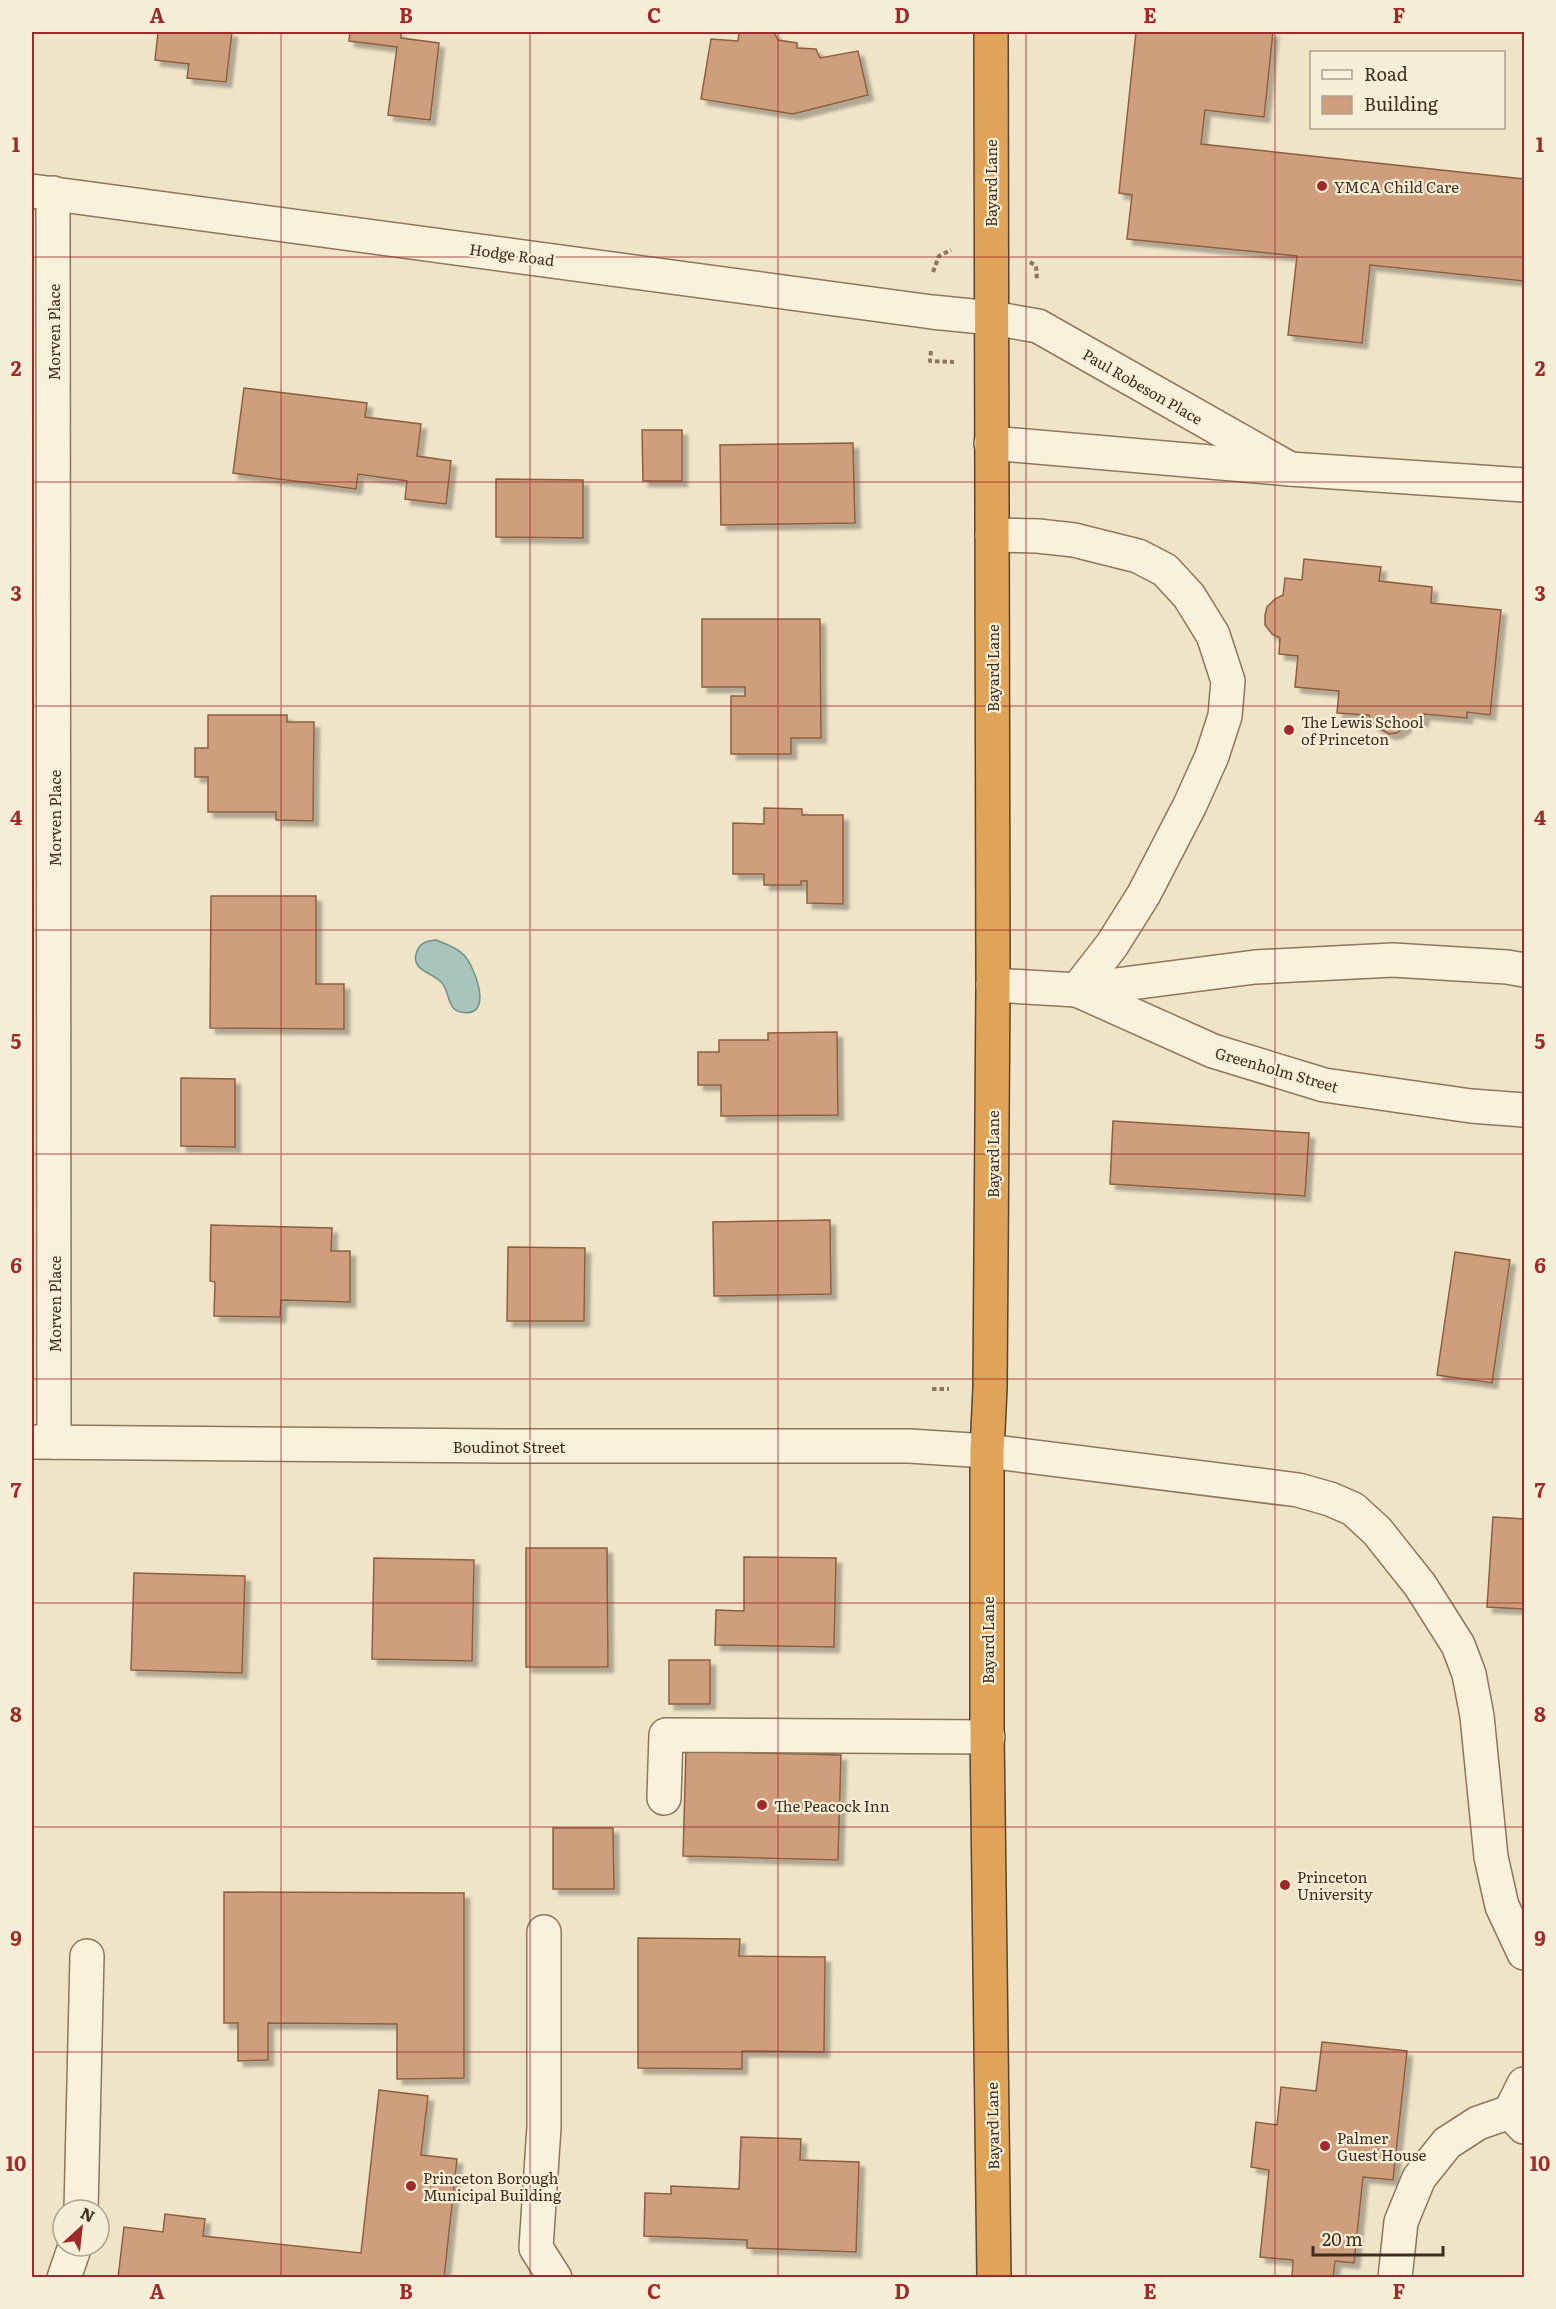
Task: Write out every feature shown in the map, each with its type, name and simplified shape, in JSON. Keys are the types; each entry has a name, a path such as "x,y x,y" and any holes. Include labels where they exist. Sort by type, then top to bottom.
{"highway":[{"name":"Bayard Lane","path":"991,32 993,985 990,1388 987,1451 994,2277"}],"street":[{"name":"Hodge Road","path":"42,192 932,312 992,318"},
{"name":"Morven Place","path":"42,192 43,1442"},
{"name":"Paul Robeson Place","path":"992,318 1038,326 1290,470"},
{"name":"Paul Robeson Place","path":"991,443 1290,470 1524,485"},
{"path":"992,535 1038,536 1074,540 1138,556 1165,570 1189,597 1213,635 1228,681 1225,716 1212,756 1190,806 1144,894 1112,945 1077,990"},
{"name":"Greenholm Street","path":"993,985 1077,990 1255,967 1393,960 1524,970"},
{"name":"Greenholm Street","path":"1077,990 1213,1051 1324,1085 1471,1106 1524,1110"},
{"name":"Boudinot Street","path":"43,1442 492,1446 909,1446 987,1451 1298,1490 1330,1499 1353,1509 1377,1531 1420,1585 1458,1646 1469,1674 1477,1716 1491,1857 1502,1906 1524,1953"},
{"path":"664,1798 666,1735 988,1737"},
{"path":"544,1932 544,2127 536,2248 555,2277"},
{"path":"81,2198 87,1956"},
{"path":"1395,2277 1401,2222 1419,2178 1447,2143 1478,2122 1520,2108"},
{"path":"64,2277 71,2258"}],"path":[{"path":"933,272 939,256 951,250"},
{"path":"932,341 930,361 954,362"},
{"path":"932,1389 953,1388"}],"water":[{"path":"436,940 461,952 473,970 480,1000 477,1008 471,1012 456,1011 442,983 416,963 415,958 420,946"}],"building":[{"path":"158,32 232,32 226,82 187,78 189,64 155,60"},
{"path":"350,32 401,32 401,38 439,43 430,120 388,115 397,47 349,41"},
{"path":"739,32 774,32 778,40 797,43 797,48 816,49 820,58 858,51 868,95 793,114 701,99 711,39 738,41"},
{"name":"YMCA Child Care","path":"1136,32 1273,32 1264,117 1205,110 1201,144 1524,179 1524,281 1370,265 1362,343 1288,335 1297,256 1127,239 1132,195 1119,193"},
{"path":"244,388 367,403 365,417 421,424 417,456 451,461 446,504 405,499 407,481 358,474 356,489 233,473"},
{"path":"642,430 682,430 682,481 643,481"},
{"path":"853,443 855,523 721,525 720,445"},
{"path":"496,479 583,480 583,538 496,537"},
{"path":"1304,559 1381,567 1379,581 1432,587 1431,603 1501,610 1490,715 1467,712 1467,718 1424,714 1423,721 1408,720 1405,727 1397,733 1389,734 1372,724 1369,715 1337,713 1339,691 1295,687 1298,656 1279,654 1280,638 1272,634 1265,625 1265,615 1267,607 1283,595 1285,578 1302,580"},
{"path":"702,619 820,619 821,738 791,738 791,754 731,754 731,696 745,696 745,687 702,687"},
{"path":"208,715 287,715 287,722 314,722 313,821 276,820 276,812 208,812 208,777 195,777 195,748 208,748"},
{"path":"764,808 802,809 802,815 843,815 843,904 807,903 807,881 801,881 801,885 764,885 764,874 733,874 733,823 764,824"},
{"path":"211,896 316,896 316,984 344,984 344,1029 210,1028"},
{"path":"837,1032 838,1115 721,1116 721,1085 698,1085 698,1052 719,1052 719,1040 768,1040 768,1033"},
{"path":"181,1078 235,1079 235,1147 181,1146"},
{"path":"1113,1121 1309,1133 1305,1196 1110,1184"},
{"path":"830,1220 831,1294 714,1296 713,1222"},
{"path":"211,1225 332,1228 331,1251 350,1251 350,1302 281,1300 280,1317 214,1316 215,1282 210,1281"},
{"path":"508,1247 585,1248 584,1321 507,1321"},
{"path":"1455,1252 1510,1260 1492,1383 1437,1375"},
{"path":"1493,1517 1524,1519 1524,1609 1487,1607"},
{"path":"526,1548 607,1548 608,1667 526,1667"},
{"path":"744,1557 836,1558 834,1647 715,1645 716,1610 744,1611"},
{"path":"374,1558 474,1560 472,1661 372,1659"},
{"path":"134,1573 245,1576 242,1673 131,1670"},
{"path":"669,1660 710,1660 710,1704 669,1704"},
{"name":"The Peacock Inn","path":"686,1751 841,1755 838,1860 683,1856"},
{"path":"553,1828 613,1828 614,1889 553,1889"},
{"path":"224,1892 464,1893 464,2078 397,2079 397,2024 268,2023 268,2060 238,2061 238,2023 224,2023"},
{"path":"638,1938 740,1939 739,1956 825,1957 824,2052 742,2051 742,2069 638,2068"},
{"name":"Palmer Guest House","path":"1322,2042 1407,2051 1393,2180 1363,2177 1354,2263 1335,2261 1333,2278 1292,2278 1293,2260 1260,2257 1269,2170 1251,2167 1256,2122 1277,2125 1281,2087 1316,2091"},
{"name":"Princeton Borough Municipal Building","path":"379,2090 428,2096 421,2155 457,2159 444,2278 118,2278 124,2227 163,2232 165,2214 205,2219 203,2236 361,2253"},
{"path":"741,2137 801,2139 800,2160 859,2162 856,2252 747,2248 747,2240 644,2236 645,2193 671,2194 671,2186 739,2189"}],"place":[{"name":"YMCA Child Care","path":"1322,186"},
{"name":"The Lewis School of Princeton","path":"1289,730"},
{"name":"The Peacock Inn","path":"762,1805"},
{"name":"Princeton University","path":"1285,1885"},
{"name":"Palmer Guest House","path":"1325,2146"},
{"name":"Princeton Borough Municipal Building","path":"411,2186"}]}
